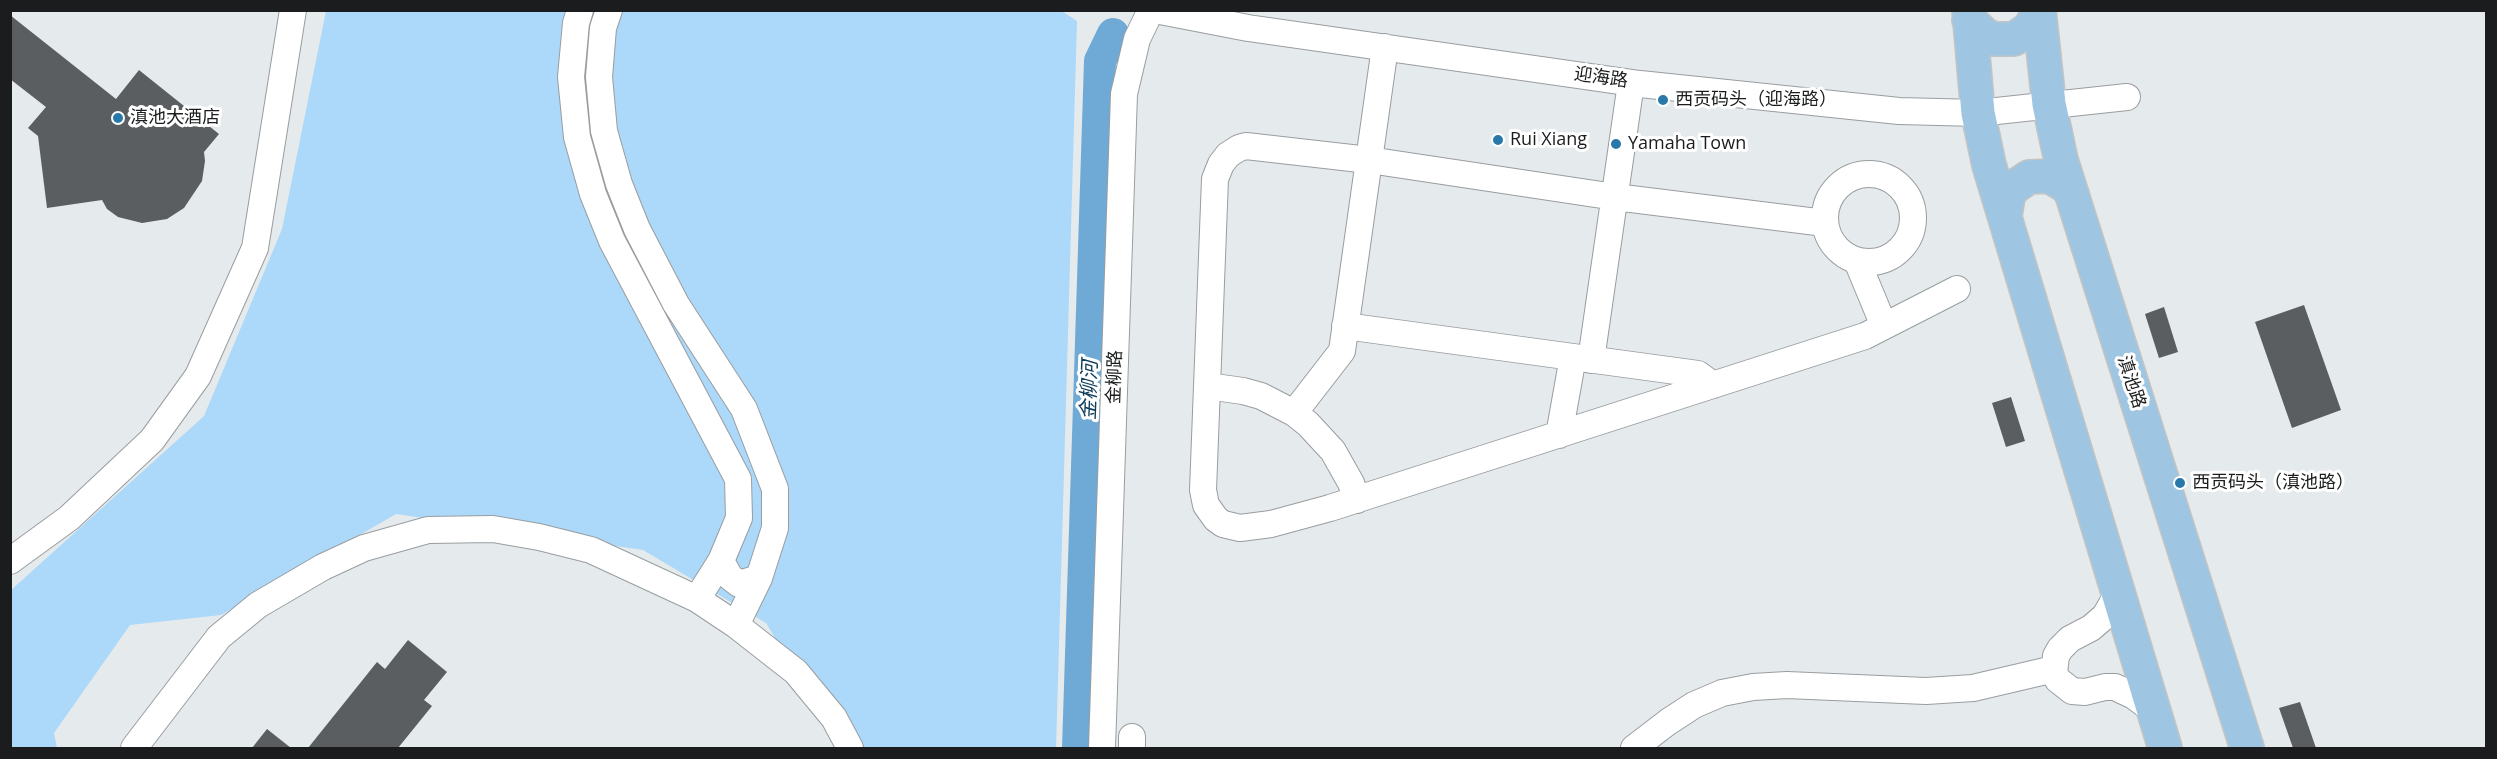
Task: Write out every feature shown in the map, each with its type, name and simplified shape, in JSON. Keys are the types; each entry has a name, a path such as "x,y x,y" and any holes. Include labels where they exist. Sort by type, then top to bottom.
{"main road":[{"path":"1969,15 1985,35 2004,40 2023,35 2030,28 2039,11"},
{"name":"滇池路","path":"2039,11 2049,104 2061,160 2247,748"},
{"path":"1969,15 1978,113 1989,165 2118,586 2165,748"},
{"path":"2005,216 2008,196 2013,188 2029,177 2049,176 2066,186 2072,194"}],"street":[{"path":"10,561 69,518 152,440 198,376 255,248 293,10"},
{"path":"580,10 576,23 571,77 577,137 593,194 612,241 738,479 739,518 721,561 697,599"},
{"path":"609,10 603,28 599,77 604,131 619,184 637,229 676,304 744,409 775,489 775,528 759,578 736,625"},
{"name":"迎海路","path":"1153,10 1248,28 1631,83 1899,111 1978,113 2127,97"},
{"name":"金柳路","path":"1102,748 1124,94 1137,39 1153,10"},
{"path":"1294,413 1342,351 1385,47"},
{"path":"1559,435 1582,358 1615,197 1631,83"},
{"path":"1826,223 1615,197 1369,160 1246,146 1233,151 1221,164 1215,179 1203,490 1206,505 1216,519 1231,527 1248,529 1357,500 1864,336 1957,289"},
{"path":"1871,174 1881,176 1900,187 1911,205 1913,215 1910,236 1904,245 1888,258 1867,262 1857,261 1839,250 1832,242 1826,223 1829,201 1841,184 1850,179 1871,174"},
{"path":"1857,261 1884,326"},
{"path":"1345,326 1698,375 1713,385"},
{"path":"1207,386 1261,396 1294,413 1308,424 1333,451 1347,474 1357,500"},
{"path":"134,748 219,637 258,604 323,567 364,548 428,530 493,529 539,537 591,550 697,599 736,625 796,672 834,718 850,748"},
{"path":"721,561 730,578 739,584 759,578"},
{"path":"2118,586 2105,616 2091,628 2064,644 2056,656 2054,669 2058,680 2072,691 2085,692 2115,687 2134,696 2154,711"},
{"path":"1634,748 1694,705 1722,693 1753,687 1787,685 1926,691 1961,689 2054,669"}],"shaded area":[{"path":"1060,10 1077,21 1056,748 841,748 766,623 643,550 396,514 221,615 130,625 54,733 57,748 11,748 10,591 204,416 282,229 326,11"}],"building":[{"name":"滇池大酒店","path":"10,15 116,99 139,70 219,134 204,152 202,181 184,208 167,219 142,223 118,217 107,209 102,200 47,208 38,136 28,128 46,107 10,79"},
{"path":"2304,305 2341,410 2292,428 2255,322"},
{"path":"2164,307 2178,352 2159,358 2145,314"},
{"path":"2011,397 2025,441 2006,447 1992,403"},
{"path":"408,640 447,672 424,700 432,706 398,748 308,748 377,662 385,669"},
{"path":"2300,702 2316,748 2293,748 2279,708"},
{"path":"267,729 291,748 252,748"}],"waterway":[{"name":"金柳河","path":"1078,748 1100,61 1113,34"}],"place":[{"name":"西贡码头（迎海路）","path":"1663,100"},
{"name":"滇池大酒店","path":"118,118"},
{"name":"Rui Xiang","path":"1498,140"},
{"name":"Yamaha Town","path":"1616,144"},
{"name":"西贡码头（滇池路）","path":"2180,483"}]}
